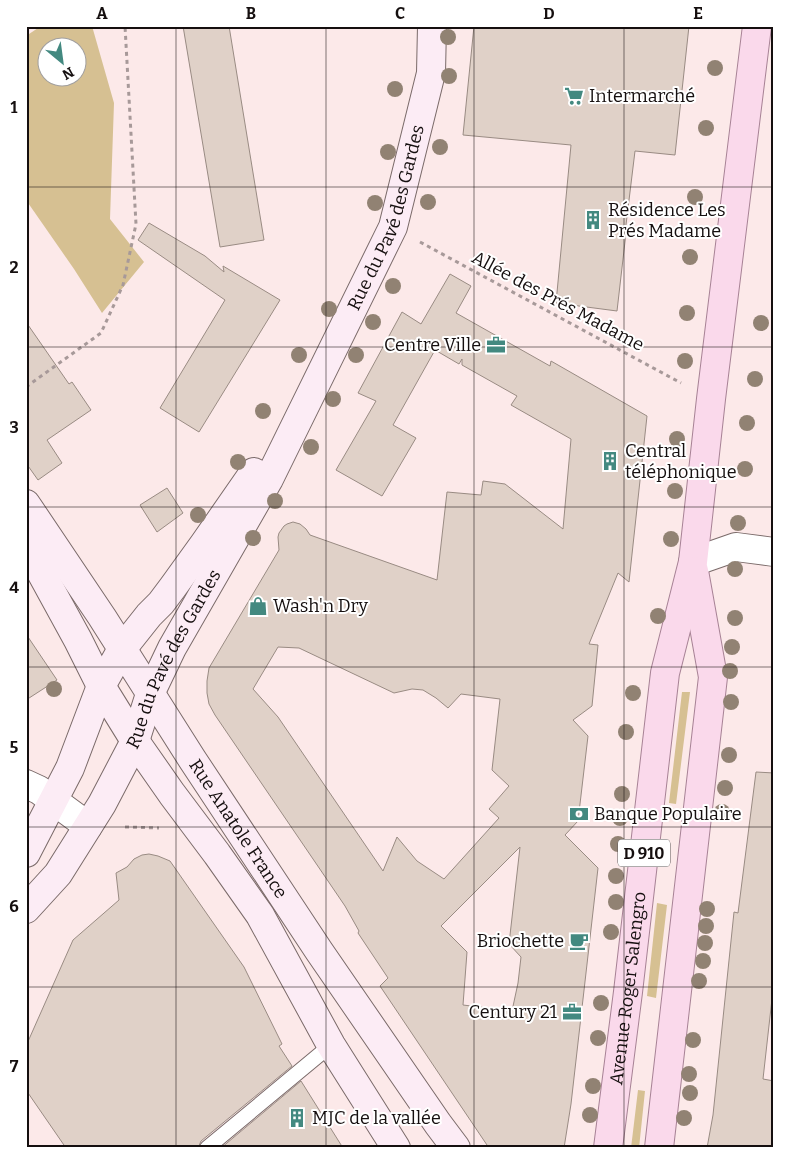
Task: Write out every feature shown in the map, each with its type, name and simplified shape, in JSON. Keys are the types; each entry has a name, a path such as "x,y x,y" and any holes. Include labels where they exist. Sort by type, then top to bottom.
{"main road":[{"name":"Rue du Pavé des Gardes","path":"26,909 58,874 95,815 135,741 150,694 172,648 269,479 393,227 431,74 432,26"},
{"name":"Avenue Roger Salengro","path":"608,1148 665,673 693,562 757,26"},
{"name":"Rue du Pavé des Gardes","path":"26,853 70,768 102,686 122,649 161,603 307,400"},
{"name":"Rue Anatole France","path":"26,504 102,617 437,1136 456,1148"},
{"name":"Rue Anatole France","path":"26,545 102,686 135,741 260,915 331,1045 396,1148"},
{"name":"Avenue Roger Salengro","path":"658,1148 713,678 693,562"}],"street":[{"path":"693,562 736,547 774,552"},
{"path":"26,784 39,790 53,801 95,815"}],"lane":[{"path":"207,1148 331,1045"}],"path":[{"path":"26,387 101,333 123,285 136,224 125,26"},
{"name":"Allée des Prés Madame","path":"393,227 711,399"},
{"path":"95,815 125,827 160,828 172,794"}],"shaded area":[{"path":"41,26 92,26 114,103 110,219 144,262 102,313 26,200 26,36"},
{"path":"682,692 690,692 676,804 669,803"},
{"path":"657,903 667,905 656,998 647,996"},
{"path":"638,1090 645,1091 639,1148 631,1148"}],"building":[{"path":"183,26 229,26 264,240 220,247"},
{"name":"Intermarché","path":"474,26 689,26 675,155 635,151 617,311 556,303 571,145 463,135"},
{"path":"149,223 205,256 224,272 223,266 280,300 199,432 160,408 225,300 138,240"},
{"path":"450,274 471,286 456,313 550,366 551,361 647,416 629,582 618,573 589,644 598,645 592,706 573,720 588,736 578,821 565,835 598,868 571,1104 564,1148 489,1148 380,986 388,978 358,933 359,931 345,906 215,715 209,704 207,693 209,668 279,550 279,533 287,524 293,522 300,524 310,535 437,580 447,492 481,495 483,481 505,484 563,529 571,439 511,405 517,396 462,365 462,359 459,364 435,350 393,425 416,438 382,496 336,470 376,401 358,393 402,312 421,324","holes":["278,647 299,648 394,693 412,689 423,690 448,708 461,694 500,699 492,770 509,786 489,809 499,818 444,879 417,861 397,837 383,871 278,717 253,689","520,847 509,944 521,957 512,1011 463,1005 467,952 441,926"]},
{"path":"26,322 69,384 72,382 91,410 47,440 62,463 38,480 26,463"},
{"path":"167,488 183,513 157,532 140,505"},
{"path":"26,634 57,680 26,700"},
{"path":"756,772 774,773 774,981 763,1079 774,1081 774,1148 707,1148 713,1115 734,912 738,913"},
{"path":"149,854 170,861 244,967 282,1044 279,1046 292,1066 201,1141 198,1148 66,1148 26,1090 26,1046 73,940 119,900 116,873 127,867 134,859"},
{"name":"MJC de la vallée","path":"301,1081 343,1148 221,1148"}],"place":[{"name":"Intermarché","path":"574,96"},
{"name":"Résidence Les Prés Madame","path":"593,220"},
{"name":"Centre Ville","path":"496,345"},
{"name":"Central téléphonique","path":"610,461"},
{"name":"Wash'n Dry","path":"258,606"},
{"name":"Banque Populaire","path":"579,814"},
{"name":"Briochette","path":"579,941"},
{"name":"Century 21","path":"572,1012"},
{"name":"MJC de la vallée","path":"297,1118"}]}
